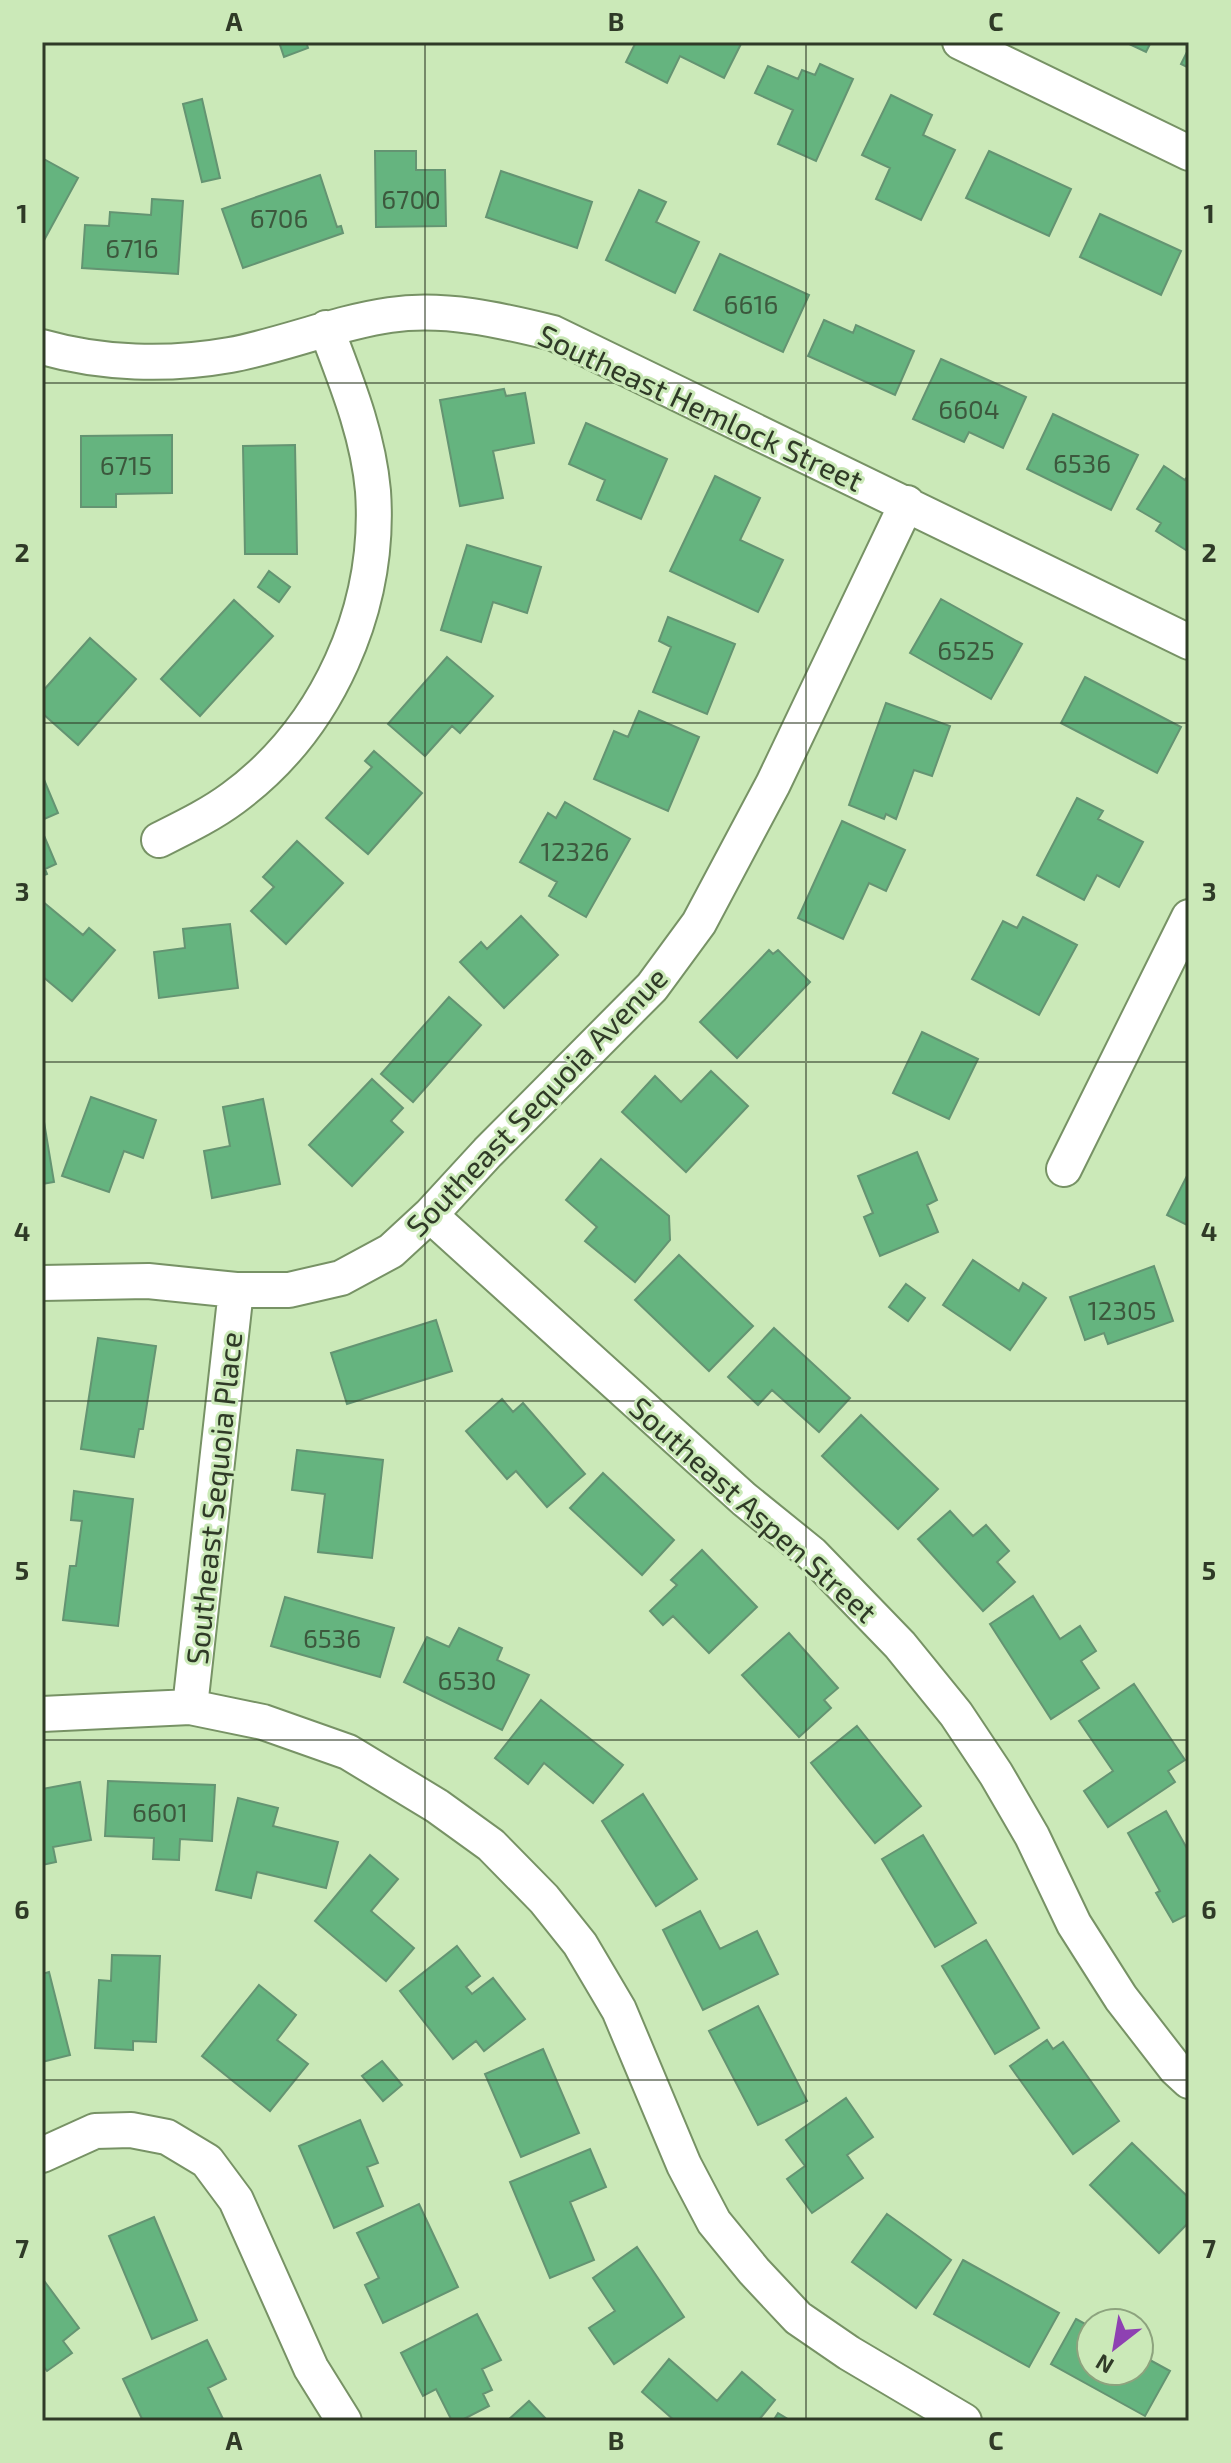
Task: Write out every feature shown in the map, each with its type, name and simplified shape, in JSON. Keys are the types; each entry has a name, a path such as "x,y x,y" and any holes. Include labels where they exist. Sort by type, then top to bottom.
{"street":[{"path":"960,42 1189,153"},
{"name":"Southeast Hemlock Street","path":"42,347 120,361 179,362 230,355 326,328 392,315 444,314 496,319 553,333 1189,642"},
{"path":"159,840 197,821 233,797 291,743 332,683 362,609 374,531 372,488 361,422 326,328"},
{"name":"Southeast Sequoia Avenue","path":"42,1283 148,1281 236,1290 289,1290 341,1278 391,1251 430,1215 652,987 699,923 773,784 907,503"},
{"path":"1064,1169 1189,917"},
{"name":"Southeast Aspen Street","path":"430,1215 744,1499 812,1554 900,1645 956,1714 996,1774 1032,1836 1074,1924 1121,1998 1176,2069 1189,2081"},
{"name":"Southeast Sequoia Place","path":"190,1707 236,1290"},
{"path":"42,1714 190,1707 263,1722 348,1752 425,1798 491,1845 544,1899 580,1944 619,2010 684,2165 714,2222 754,2271 798,2318 849,2353 964,2421"},
{"path":"42,2155 95,2131 131,2130 167,2137 207,2161 236,2200 311,2368 344,2421"}],"building":[{"path":"279,42 306,42 308,48 284,57"},
{"path":"636,42 742,42 724,78 680,56 667,83 626,62"},
{"path":"1125,42 1151,42 1146,52"},
{"path":"1189,48 1189,68 1181,64"},
{"path":"820,64 853,79 816,161 778,144 793,110 755,93 768,66 798,79 802,70 815,75"},
{"path":"891,95 932,115 923,135 955,150 921,220 876,199 890,168 862,155"},
{"path":"202,99 220,178 202,182 183,104"},
{"path":"375,151 416,151 416,170 445,170 446,226 376,227"},
{"path":"989,151 1071,189 1049,236 966,198"},
{"path":"42,158 78,178 42,244"},
{"path":"501,171 592,202 577,248 486,217"},
{"path":"320,175 337,227 341,226 343,233 243,268 222,209"},
{"path":"639,190 666,202 656,222 699,242 675,293 606,260"},
{"path":"152,199 183,201 178,274 82,268 85,225 109,226 110,212 151,215"},
{"path":"1100,214 1181,251 1161,295 1080,257"},
{"path":"720,254 809,295 783,352 694,310"},
{"path":"824,320 853,333 856,325 914,351 895,395 808,356"},
{"path":"941,359 1026,397 1003,448 969,432 964,442 913,419"},
{"path":"504,389 506,396 525,393 534,443 493,451 503,498 460,506 440,400"},
{"path":"1053,414 1138,455 1111,510 1027,469"},
{"path":"586,423 667,459 641,519 597,500 605,480 569,464"},
{"path":"172,435 172,493 116,494 116,507 81,507 81,436"},
{"path":"295,445 297,554 245,554 243,446"},
{"path":"1164,466 1185,480 1189,474 1189,552 1156,531 1161,523 1137,509"},
{"path":"715,476 760,498 740,540 783,560 758,612 670,571"},
{"path":"467,545 541,567 527,613 493,602 481,642 441,630"},
{"path":"269,571 290,587 279,602 258,587"},
{"path":"941,599 1022,644 991,699 910,653"},
{"path":"234,600 273,636 200,716 161,679"},
{"path":"668,617 735,644 707,714 653,692 671,647 659,641"},
{"path":"90,638 136,679 78,745 42,713 42,692"},
{"path":"447,657 493,696 460,733 452,726 425,756 388,724"},
{"path":"1085,677 1181,727 1157,773 1061,723"},
{"path":"886,703 950,726 932,776 914,770 896,819 886,814 884,819 849,805"},
{"path":"639,711 699,737 668,811 594,779 614,731 628,737"},
{"path":"374,751 422,793 368,854 326,818 372,767 365,761"},
{"path":"42,775 58,813 42,820"},
{"path":"1077,798 1103,811 1098,819 1143,842 1119,887 1097,875 1084,900 1037,875"},
{"path":"565,802 630,839 586,917 549,896 557,882 520,862 548,813 556,818"},
{"path":"842,821 905,850 886,891 869,883 843,939 798,918"},
{"path":"42,831 56,864 45,869 47,874 42,876"},
{"path":"297,841 343,883 286,944 251,911 274,887 263,877"},
{"path":"42,901 83,935 89,928 115,950 72,1001 42,976"},
{"path":"521,916 558,955 504,1008 460,962 481,942 487,949"},
{"path":"1023,917 1077,945 1039,1015 972,979 1003,921 1017,928"},
{"path":"230,924 238,988 159,998 154,952 185,948 183,929"},
{"path":"769,950 773,954 778,950 810,982 737,1058 700,1022"},
{"path":"449,997 481,1025 413,1102 381,1074"},
{"path":"922,1032 978,1059 949,1119 893,1093"},
{"path":"711,1071 748,1106 686,1172 622,1112 655,1076 681,1102"},
{"path":"372,1079 403,1108 391,1121 403,1132 352,1186 309,1145"},
{"path":"91,1097 156,1120 143,1158 124,1151 109,1192 62,1176"},
{"path":"263,1099 280,1184 212,1198 204,1151 230,1146 223,1107"},
{"path":"42,1123 54,1182 42,1184"},
{"path":"917,1152 937,1200 927,1205 938,1232 880,1256 864,1217 873,1213 858,1176"},
{"path":"601,1159 669,1216 670,1240 635,1282 585,1241 597,1227 566,1200"},
{"path":"1189,1172 1189,1226 1167,1215"},
{"path":"679,1255 753,1326 709,1371 635,1300"},
{"path":"973,1260 1019,1291 1023,1283 1046,1298 1010,1350 943,1305"},
{"path":"1154,1266 1173,1321 1108,1344 1104,1333 1085,1340 1070,1297"},
{"path":"906,1284 925,1298 908,1321 889,1307"},
{"path":"436,1320 452,1371 347,1404 331,1353"},
{"path":"774,1328 850,1398 819,1432 772,1390 758,1405 728,1377"},
{"path":"98,1338 156,1346 143,1429 139,1429 134,1457 81,1449"},
{"path":"502,1399 513,1412 523,1403 585,1474 547,1507 516,1471 507,1479 466,1431"},
{"path":"861,1415 938,1489 898,1529 822,1456"},
{"path":"297,1450 383,1460 372,1558 318,1552 325,1494 292,1490"},
{"path":"603,1473 674,1540 642,1575 570,1508"},
{"path":"74,1491 133,1499 118,1626 63,1620 70,1566 76,1566 82,1521 71,1520"},
{"path":"950,1511 973,1536 986,1525 1009,1551 997,1562 1015,1582 983,1611 918,1539"},
{"path":"702,1550 757,1607 709,1653 673,1616 663,1625 650,1611 677,1585 671,1580"},
{"path":"1033,1596 1060,1639 1080,1626 1096,1651 1081,1661 1099,1688 1051,1719 990,1624"},
{"path":"285,1597 394,1628 380,1677 271,1646"},
{"path":"459,1628 502,1648 497,1660 529,1675 502,1730 404,1682 427,1637 449,1647"},
{"path":"789,1633 838,1688 824,1700 831,1708 799,1737 742,1675"},
{"path":"1134,1684 1185,1760 1168,1771 1175,1782 1108,1827 1084,1791 1113,1771 1079,1721"},
{"path":"541,1700 623,1765 593,1803 544,1763 528,1784 495,1758"},
{"path":"857,1726 921,1806 875,1843 811,1763"},
{"path":"108,1781 215,1785 212,1841 180,1839 179,1860 153,1859 154,1838 105,1836"},
{"path":"80,1782 91,1840 53,1847 56,1862 42,1865 42,1789"},
{"path":"643,1794 697,1879 656,1906 602,1821"},
{"path":"238,1798 278,1808 273,1826 338,1842 326,1888 257,1872 251,1898 216,1890"},
{"path":"1166,1811 1189,1852 1189,1914 1173,1922 1128,1833"},
{"path":"923,1835 976,1923 935,1947 882,1859"},
{"path":"370,1855 398,1879 371,1911 414,1948 386,1981 315,1921"},
{"path":"700,1911 720,1949 757,1931 778,1974 703,2010 663,1930"},
{"path":"986,1940 1039,2028 995,2054 942,1966"},
{"path":"457,1946 480,1976 466,1987 472,1994 493,1978 525,2019 484,2051 476,2041 453,2059 400,1991"},
{"path":"112,1955 160,1956 156,2042 133,2041 133,2050 95,2048 99,1980 111,1981"},
{"path":"49,1972 70,2055 42,2062 42,1974"},
{"path":"259,1985 296,2015 277,2040 308,2064 270,2111 202,2056"},
{"path":"758,2006 807,2101 758,2125 709,2031"},
{"path":"1047,2040 1053,2049 1063,2042 1119,2121 1073,2154 1010,2066"},
{"path":"543,2049 579,2133 521,2157 485,2074"},
{"path":"382,2061 402,2085 383,2101 362,2076"},
{"path":"846,2098 873,2137 847,2155 863,2178 812,2213 787,2179 805,2166 786,2140"},
{"path":"360,2120 378,2163 367,2167 383,2206 334,2228 299,2146"},
{"path":"1132,2143 1189,2198 1189,2222 1159,2253 1090,2185"},
{"path":"590,2149 606,2187 570,2202 594,2260 550,2278 510,2182"},
{"path":"419,2204 458,2287 383,2323 365,2285 379,2278 357,2233"},
{"path":"887,2214 951,2260 916,2308 852,2262"},
{"path":"154,2217 197,2320 152,2339 109,2236"},
{"path":"637,2247 684,2317 614,2364 589,2328 615,2311 593,2278"},
{"path":"963,2260 1059,2313 1029,2367 934,2314"},
{"path":"42,2278 79,2328 63,2341 72,2353 47,2371 42,2365"},
{"path":"477,2314 501,2360 482,2369 492,2390 483,2394 489,2406 460,2421 452,2421 436,2389 423,2396 401,2353"},
{"path":"1075,2321 1075,2377 1051,2364"},
{"path":"207,2340 226,2379 208,2388 224,2421 143,2421 123,2379"},
{"path":"669,2359 717,2401 742,2372 775,2400 758,2421 675,2421 642,2392"},
{"path":"1155,2363 1170,2371 1145,2416 1093,2387 1155,2387"},
{"path":"529,2401 548,2421 507,2421"},
{"path":"778,2413 791,2421 773,2421"}]}
